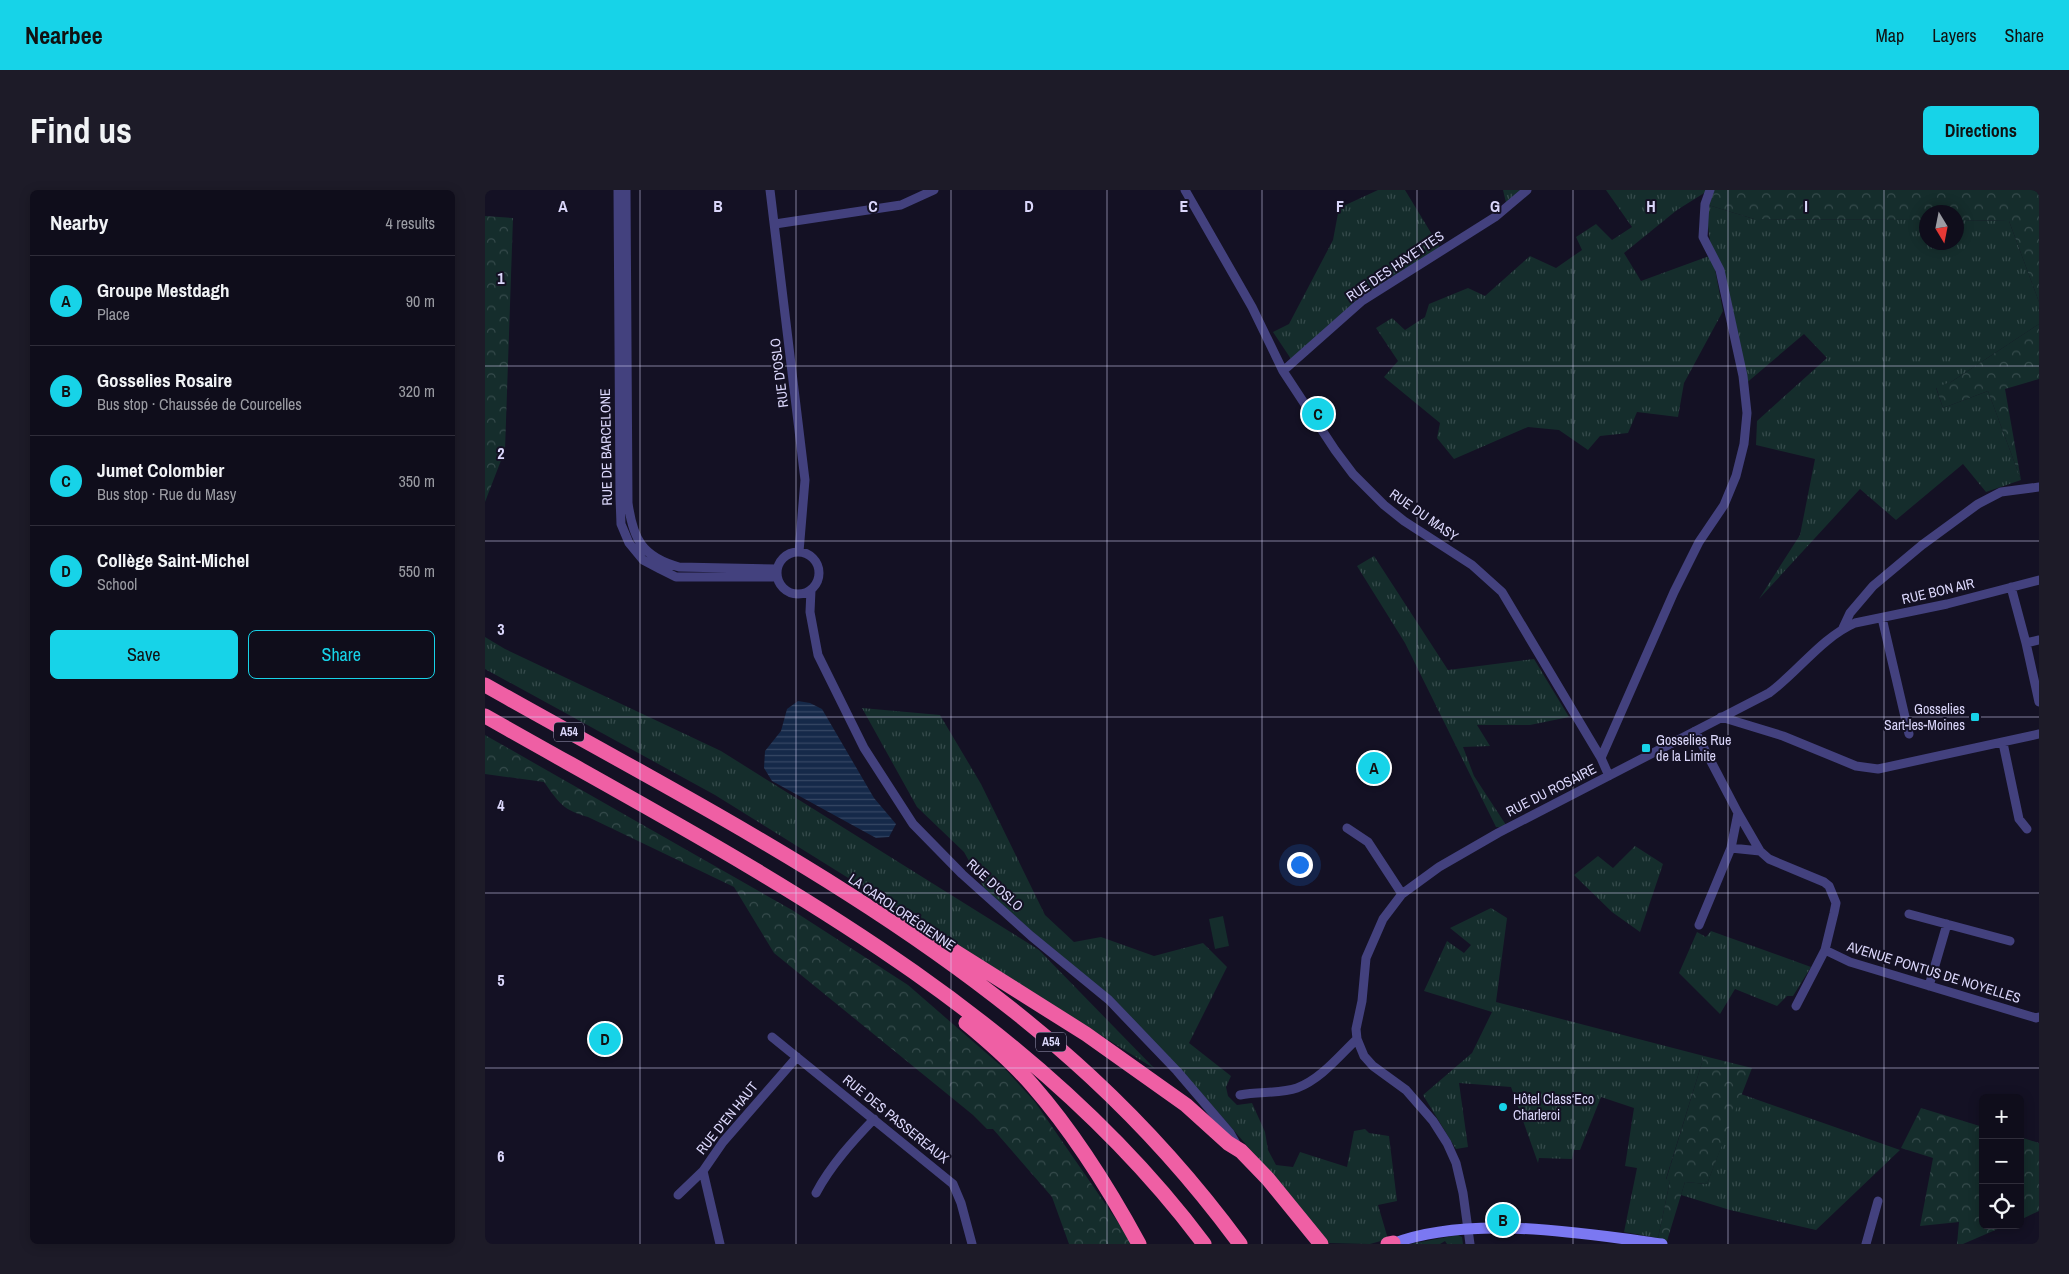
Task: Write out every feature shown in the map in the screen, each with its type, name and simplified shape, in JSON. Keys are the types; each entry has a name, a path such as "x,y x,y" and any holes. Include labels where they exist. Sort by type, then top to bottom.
{"highway":[{"name":"LA CAROLORÉGIENNE","path":"485,685 738,828 825,880 959,969 1025,1020 1091,1077 1155,1141 1211,1205 1240,1244"},
{"name":"A54","path":"485,716 819,909 884,951 1011,1044 1072,1098 1134,1159 1204,1244"},
{"path":"825,880 853,888 1086,1034 1186,1106 1228,1143 1241,1151 1283,1196 1303,1224 1321,1244"},
{"path":"948,998 958,1015 995,1047 1032,1084 1055,1112 1107,1189 1139,1244"},
{"path":"1303,1224 1309,1244"}],"main road":[{"path":"1391,1244 1435,1233 1467,1228 1503,1228 1600,1235 1662,1244"}],"street":[{"name":"RUE DE BARCELONE","path":"618,190 621,524 629,543 643,560 676,576 777,573"},
{"name":"RUE DE BARCELONE","path":"626,190 628,503 636,538 649,553 663,563 679,567 777,573"},
{"name":"RUE D'OSLO","path":"770,190 805,480 799,552"},
{"path":"775,224 901,205 934,190"},
{"name":"RUE DU MASY","path":"1185,190 1252,307 1283,371 1335,450 1368,490 1384,506 1472,565 1502,592 1601,758 1609,776"},
{"name":"RUE DES HAYETTES","path":"1283,371 1362,301 1495,217 1527,190"},
{"path":"1601,758 1674,592 1699,542 1724,505 1736,476 1744,444 1747,413 1743,376 1720,270 1703,237 1705,204 1710,190"},
{"path":"1843,628 1850,613 1873,586 1922,545 1978,504 2001,492 2039,487"},
{"path":"799,552 812,558 819,570 819,578 811,590 798,594 791,593 779,584 777,573 785,557 799,552"},
{"name":"RUE BON AIR","path":"1843,628 1855,623 1883,618 2039,580"},
{"path":"2011,588 2039,702"},
{"name":"RUE D'OSLO","path":"811,590 811,612 817,655 864,748 913,824 962,874 996,905 1109,1000 1177,1071 1230,1133 1241,1151"},
{"path":"1883,618 1909,734"},
{"name":"RUE DU ROSAIRE","path":"1357,1039 1356,1029 1362,1001 1366,958 1383,919 1402,894 1439,867 1498,833 1769,693 1781,685 1843,628"},
{"path":"2026,643 2039,640"},
{"path":"1721,717 1783,736 1856,766 1878,769 2039,734"},
{"path":"1695,731 1760,851 1769,859 1829,886 1836,902 1825,950 1796,1006"},
{"path":"2003,743 2019,819 2027,829"},
{"path":"1699,925 1731,848 1738,813"},
{"path":"1347,828 1368,842 1402,894"},
{"path":"1731,848 1760,851"},
{"path":"1909,914 2010,941"},
{"path":"1929,986 1947,924"},
{"name":"AVENUE PONTUS DE NOYELLES","path":"1825,950 1850,962 2038,1019"},
{"name":"RUE DES PASSEREAUX","path":"773,1036 953,1184 961,1203 972,1244"},
{"path":"1240,1095 1296,1088 1315,1079 1357,1039 1364,1056 1373,1066 1406,1090 1433,1121 1447,1143 1456,1163 1463,1193 1470,1244"},
{"name":"RUE D'EN HAUT","path":"678,1196 703,1171 723,1142 797,1057"},
{"path":"816,1194 826,1174 874,1119"},
{"path":"703,1171 720,1244"},
{"path":"1866,1244 1878,1200"}],"green space":[{"path":"1378,190 1405,190 1442,251 1355,307 1293,362 1273,332 1289,324 1333,240 1339,208"},
{"path":"1503,190 1527,190 1507,207"},
{"path":"1606,190 1709,190 1677,210 1624,253 1641,281 1712,255 1705,204 1754,219 1919,220 1919,250 1964,250 1964,220 2009,221 2039,302 2039,324 1951,382 1936,388 1943,408 1988,391 2021,480 1986,492 1963,464 1896,520 1860,489 1759,599 1800,535 1815,459 1756,445 1757,421 1827,358 1804,334 1744,385 1713,259 1723,311 1684,383 1678,417 1637,412 1628,433 1600,436 1588,450 1559,430 1528,427 1454,459 1437,438 1440,423 1384,377 1398,361 1376,328 1392,318 1405,330 1425,317 1429,304 1468,288 1485,296 1530,256 1556,268 1582,250 1576,237 1596,224 1612,240 1632,227"},
{"path":"1710,190 2039,190 2039,302 2009,221 1964,220 1964,205 1919,205 1919,220 1754,219 1705,204"},
{"path":"485,216 513,218 505,450 485,502"},
{"path":"2039,324 2039,379 2005,389 2021,480 1988,391 1943,408 1936,387 1951,382"},
{"path":"1374,556 1448,670 1534,659 1569,717 1530,725 1477,725 1490,746 1463,747 1474,776 1508,828 1496,827 1405,643 1357,566"},
{"path":"485,637 505,649 721,751 1039,950 1155,1069 715,795 485,669"},
{"path":"862,708 940,715 981,784 1045,915 1074,942 1101,937 1154,956 1203,943 1227,967 1189,1043 1231,1076 1226,1087 1228,1096 1237,1105 1252,1103 1265,1132 1268,1150 1276,1165 1293,1167 1300,1152 1347,1167 1354,1131 1365,1129 1369,1133 1389,1136 1397,1201 1378,1205 1388,1239 1370,1244 1328,1243 1276,1179 1204,1096 1096,989 984,888 964,852 917,807"},
{"path":"485,735 792,910 908,985 1007,1071 1035,1102 1133,1244 1069,1244 1052,1197 993,1129 987,1129 973,1115 774,953 734,887 588,817 573,812 562,805 544,782 485,774"},
{"path":"1635,846 1663,864 1640,932 1612,912 1574,875 1598,856 1613,868"},
{"path":"1491,908 1507,918 1496,1002 1704,1056 1666,1179 1670,1181 1658,1238 1624,1232 1637,1168 1625,1166 1634,1108 1601,1097 1580,1150 1574,1150 1572,1159 1539,1158 1538,1163 1511,1087 1459,1083 1468,1147 1456,1149 1423,1095 1472,1053 1492,1012 1424,991 1447,941 1464,953 1471,945 1450,928"},
{"path":"1223,916 1229,946 1215,949 1209,919"},
{"path":"1711,931 1811,967 1793,996 1787,996 1777,1006 1735,989 1720,1014 1679,973 1697,932 1706,937"},
{"path":"1704,1056 1752,1068 1707,1184 1685,1182 1667,1241 1658,1238 1670,1181 1666,1180"},
{"path":"1741,1094 1900,1150 1816,1230 1730,1210 1681,1195 1685,1182 1707,1184"},
{"path":"1921,1108 1979,1126 1979,1229 1998,1229 1963,1244 1957,1244 1959,1222 1920,1226 1933,1158 1901,1148"},
{"path":"2024,1138 2039,1143 2039,1211 2024,1218"},
{"path":"1458,1235 1462,1237 1463,1244 1447,1244 1445,1241 1440,1244 1410,1244"}],"water":[{"path":"798,701 810,703 822,709 874,798 896,824 889,837 876,838 772,781 764,768 765,751 781,731 787,709"}],"place":[{"name":"Jumet Colombier","path":"1318,414"},
{"name":"Gosselies Sart-les-Moines","path":"1975,717"},
{"name":"Gosselies Rue de la Limite","path":"1646,748"},
{"name":"Groupe Mestdagh","path":"1374,768"},
{"name":"Collège Saint-Michel","path":"605,1039"},
{"name":"Hôtel Class‘Eco Charleroi","path":"1503,1107"},
{"name":"Gosselies Rosaire","path":"1503,1220"}]}
